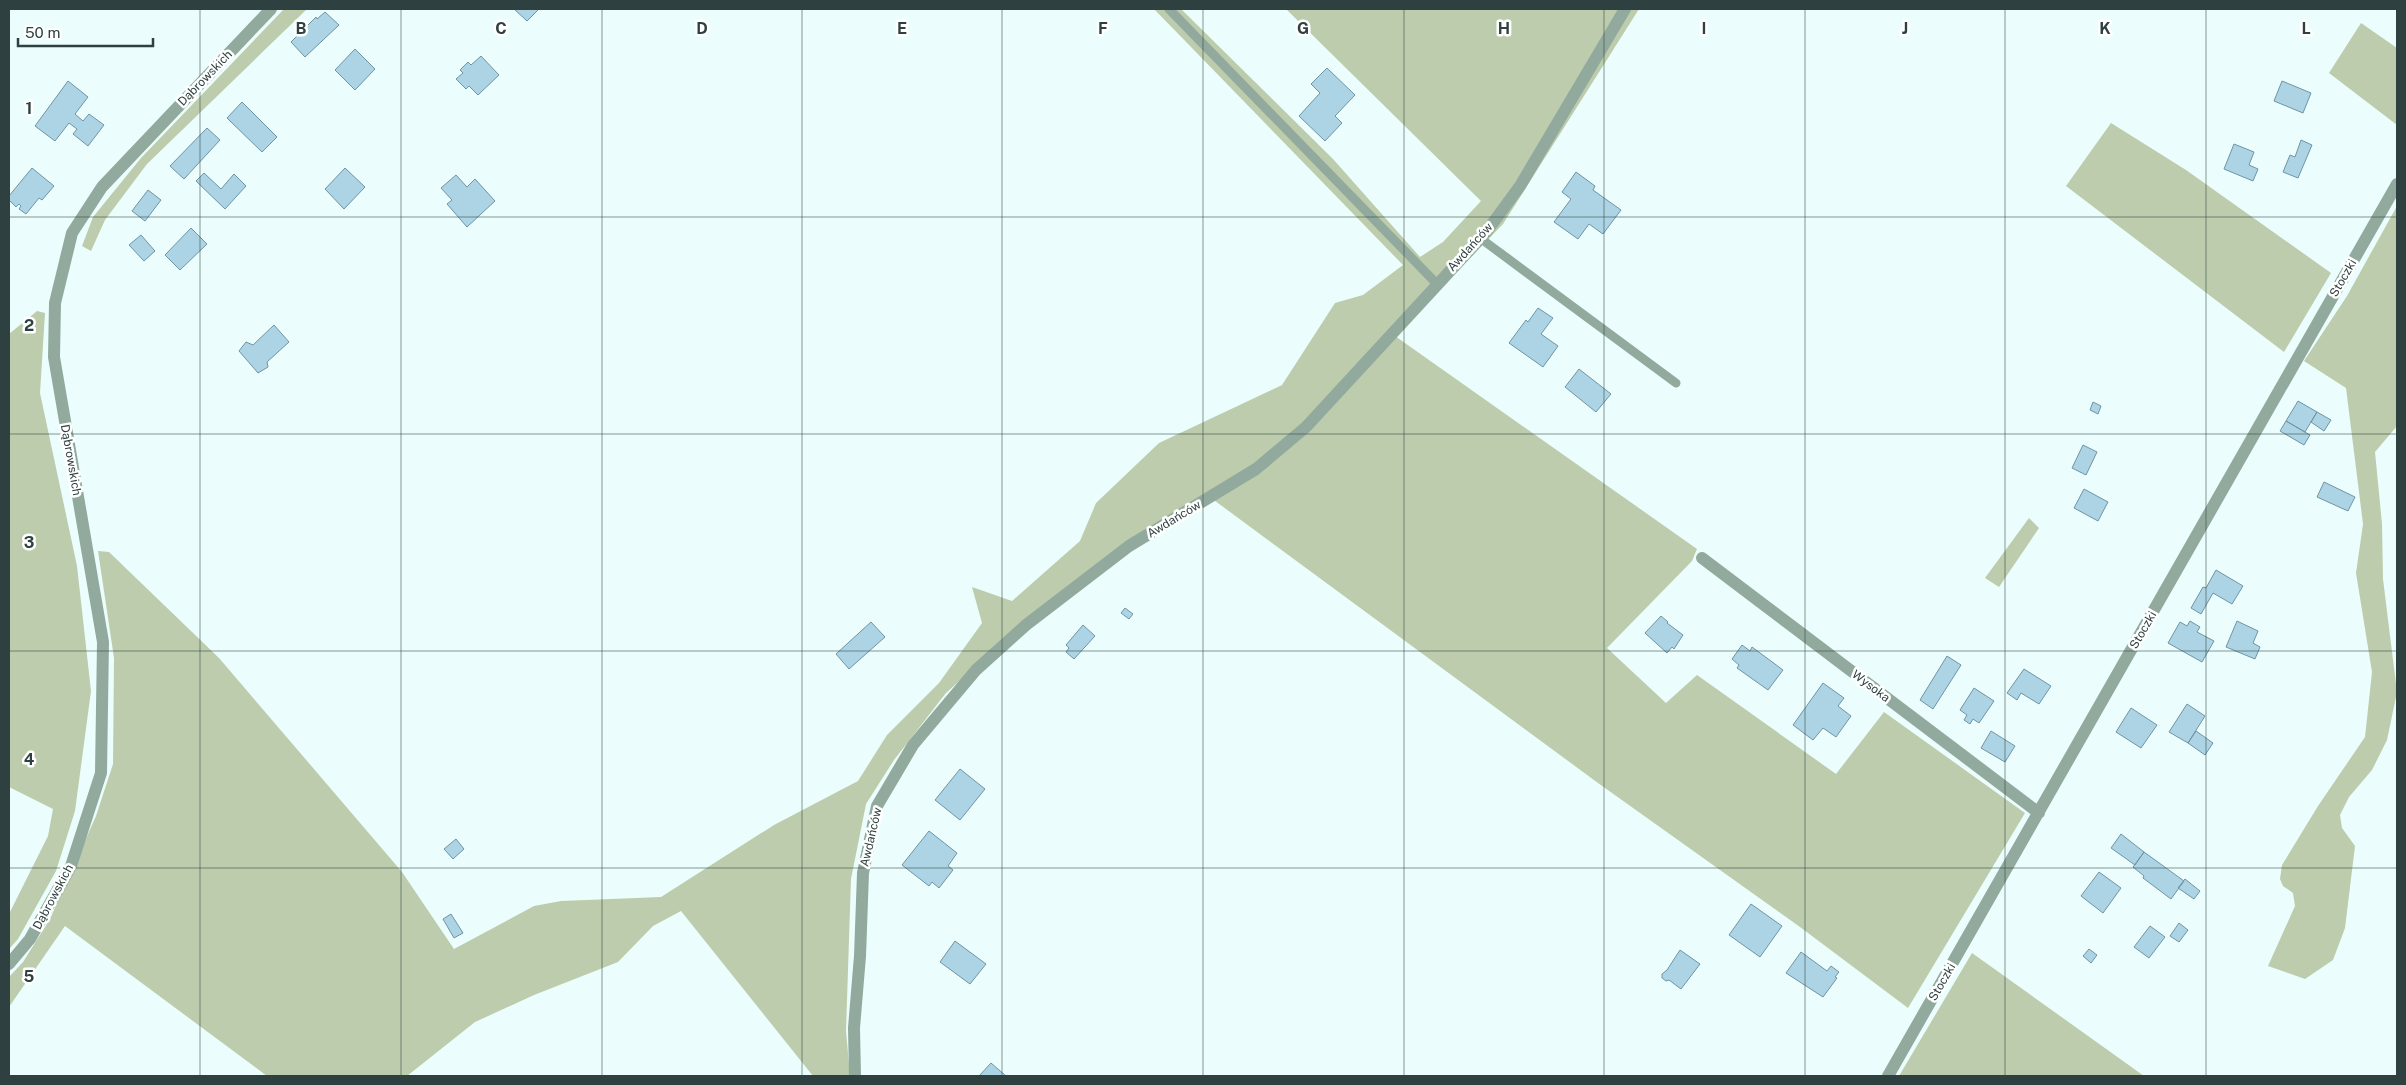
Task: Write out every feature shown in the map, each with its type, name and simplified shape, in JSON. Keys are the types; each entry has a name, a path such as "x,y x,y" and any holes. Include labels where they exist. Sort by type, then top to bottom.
{"street":[{"name":"Dąbrowskich","path":"9,964 30,940 71,866 101,774 103,642 54,357 55,303 72,233 102,187 271,9"},
{"name":"Awdańców","path":"855,1076 854,1028 860,956 863,873 877,806 913,745 976,670 1026,625 1129,546 1256,469 1306,427 1480,238 1520,186 1625,9"},
{"name":"Stoczki","path":"1888,1076 2397,184"},
{"name":"Wysoka","path":"1702,558 2039,813"}],"lane":[{"path":"1169,9 1437,284"},
{"path":"1480,238 1676,383"}],"green space":[{"path":"284,9 307,9 147,164 105,220 91,251 82,246 93,217 141,158"},
{"path":"1154,9 1181,9 1333,159 1420,257 1443,242 1481,201 1286,9 1639,9 1503,224 1395,336 1697,549 1692,561 1607,648 1666,703 1697,675 1836,774 1884,712 2025,813 1908,1008 1800,927 1598,783 1207,495 1008,637 946,693 894,760 866,804 851,879 846,1031 850,1076 813,1076 681,911 653,926 618,962 534,995 475,1022 407,1076 267,1076 65,926 9,1007 9,977 23,962 50,919 96,816 113,764 114,658 98,551 109,552 219,658 402,872 454,949 534,906 561,901 661,897 774,825 858,781 887,735 939,683 982,623 972,587 1012,601 1080,541 1096,503 1159,443 1282,385 1335,303 1363,295 1403,265"},
{"path":"2361,23 2397,48 2397,125 2329,73"},
{"path":"2111,123 2186,170 2331,273 2284,352 2066,186"},
{"path":"2397,206 2397,426 2375,452 2382,524 2383,579 2397,692 2387,740 2372,770 2349,797 2340,815 2342,828 2355,846 2345,928 2333,960 2305,979 2268,966 2295,906 2293,893 2283,886 2280,879 2282,865 2318,806 2365,737 2372,672 2356,573 2363,524 2346,388 2304,361 2347,296"},
{"path":"37,311 45,313 40,393 77,566 91,691 75,811 56,871 18,939 9,949 9,914 48,836 53,809 9,787 9,334"},
{"path":"2029,518 2039,528 1999,587 1985,578"},
{"path":"1972,953 2144,1076 1899,1076"}],"building":[{"path":"514,9 539,9 527,21"},
{"path":"325,12 339,25 305,57 291,42 316,17 317,19"},
{"path":"355,49 375,69 355,90 335,70"},
{"path":"481,56 499,75 478,95 469,86 466,89 456,79 463,73 460,70 468,62 471,65"},
{"path":"1327,68 1355,95 1335,116 1342,123 1325,141 1299,116 1320,93 1311,84"},
{"path":"68,81 88,97 75,114 83,121 89,114 104,125 88,146 73,134 77,129 69,123 55,141 35,126"},
{"path":"2282,81 2311,93 2303,113 2274,101"},
{"path":"242,102 277,137 262,152 227,118"},
{"path":"207,128 220,140 184,179 170,166"},
{"path":"2301,140 2312,145 2298,178 2283,172 2290,155 2295,157"},
{"path":"2234,144 2254,152 2249,165 2258,169 2253,181 2224,169"},
{"path":"32,168 54,186 42,200 39,198 26,214 19,209 21,206 19,204 16,207 9,200 9,196"},
{"path":"345,168 365,187 344,209 325,189"},
{"path":"1576,172 1595,186 1593,190 1621,210 1603,234 1589,224 1578,239 1554,222 1571,199 1562,192"},
{"path":"204,173 221,189 234,174 246,186 225,209 196,181"},
{"path":"456,175 467,187 475,179 495,201 467,227 447,204 452,200 441,188"},
{"path":"148,190 161,200 145,221 132,211"},
{"path":"191,228 207,244 180,270 165,255"},
{"path":"141,235 155,251 144,261 129,245"},
{"path":"1538,308 1553,318 1541,334 1558,346 1543,367 1509,343 1526,320 1528,322"},
{"path":"274,325 289,342 267,362 268,367 258,373 239,351 246,342 253,345"},
{"path":"1579,369 1611,394 1596,412 1565,387"},
{"path":"2298,401 2317,412 2305,432 2286,421"},
{"path":"2093,402 2101,406 2098,414 2090,410"},
{"path":"2317,412 2331,420 2324,431 2311,422"},
{"path":"2286,421 2310,435 2304,445 2280,431"},
{"path":"2083,445 2097,452 2086,475 2072,468"},
{"path":"2324,482 2355,497 2348,511 2317,497"},
{"path":"2084,489 2108,502 2098,521 2074,508"},
{"path":"2216,570 2243,586 2232,604 2213,593 2201,614 2191,608 2203,587 2206,588"},
{"path":"1125,608 1133,614 1129,619 1121,613"},
{"path":"1661,616 1683,635 1674,649 1672,647 1667,653 1645,633"},
{"path":"2190,621 2200,627 2197,632 2214,641 2202,662 2168,643 2180,622 2187,626"},
{"path":"2237,621 2258,631 2253,643 2260,647 2255,659 2226,647"},
{"path":"871,622 885,637 849,669 836,654"},
{"path":"1083,625 1095,636 1074,659 1066,652 1069,648 1066,645"},
{"path":"1742,645 1750,651 1752,647 1783,670 1768,690 1737,668 1739,665 1732,659"},
{"path":"1947,656 1961,665 1933,709 1920,700"},
{"path":"2024,669 2051,686 2039,704 2021,693 2017,700 2007,693"},
{"path":"1823,683 1844,698 1838,706 1851,716 1836,737 1823,728 1813,740 1793,725"},
{"path":"1974,688 1994,701 1979,723 1973,719 1970,724 1964,720 1967,715 1960,710"},
{"path":"2187,704 2205,716 2188,743 2169,732"},
{"path":"2131,708 2157,725 2141,748 2116,732"},
{"path":"1991,731 2015,746 2005,762 1981,748"},
{"path":"2196,731 2213,743 2205,755 2188,743"},
{"path":"960,769 985,789 960,820 935,800"},
{"path":"929,831 957,853 948,866 953,870 939,888 932,882 929,886 902,865"},
{"path":"2121,834 2144,852 2135,865 2111,848"},
{"path":"456,839 464,849 453,859 444,849"},
{"path":"2144,852 2184,881 2171,899 2143,878 2144,876 2133,867"},
{"path":"2099,872 2121,888 2103,913 2081,896"},
{"path":"2185,879 2200,891 2194,899 2178,888"},
{"path":"1751,904 1782,926 1760,957 1729,935"},
{"path":"451,914 463,933 454,938 443,919"},
{"path":"2179,923 2188,930 2179,942 2170,936"},
{"path":"2150,926 2165,937 2149,958 2134,947"},
{"path":"955,941 986,964 970,984 940,962"},
{"path":"2089,949 2097,955 2091,963 2083,956"},
{"path":"1680,950 1700,964 1681,989 1669,980 1666,981 1662,978 1662,974 1667,970"},
{"path":"1801,952 1827,971 1831,966 1839,972 1835,977 1837,978 1823,997 1786,973"},
{"path":"991,1063 1006,1076 979,1076"}]}
